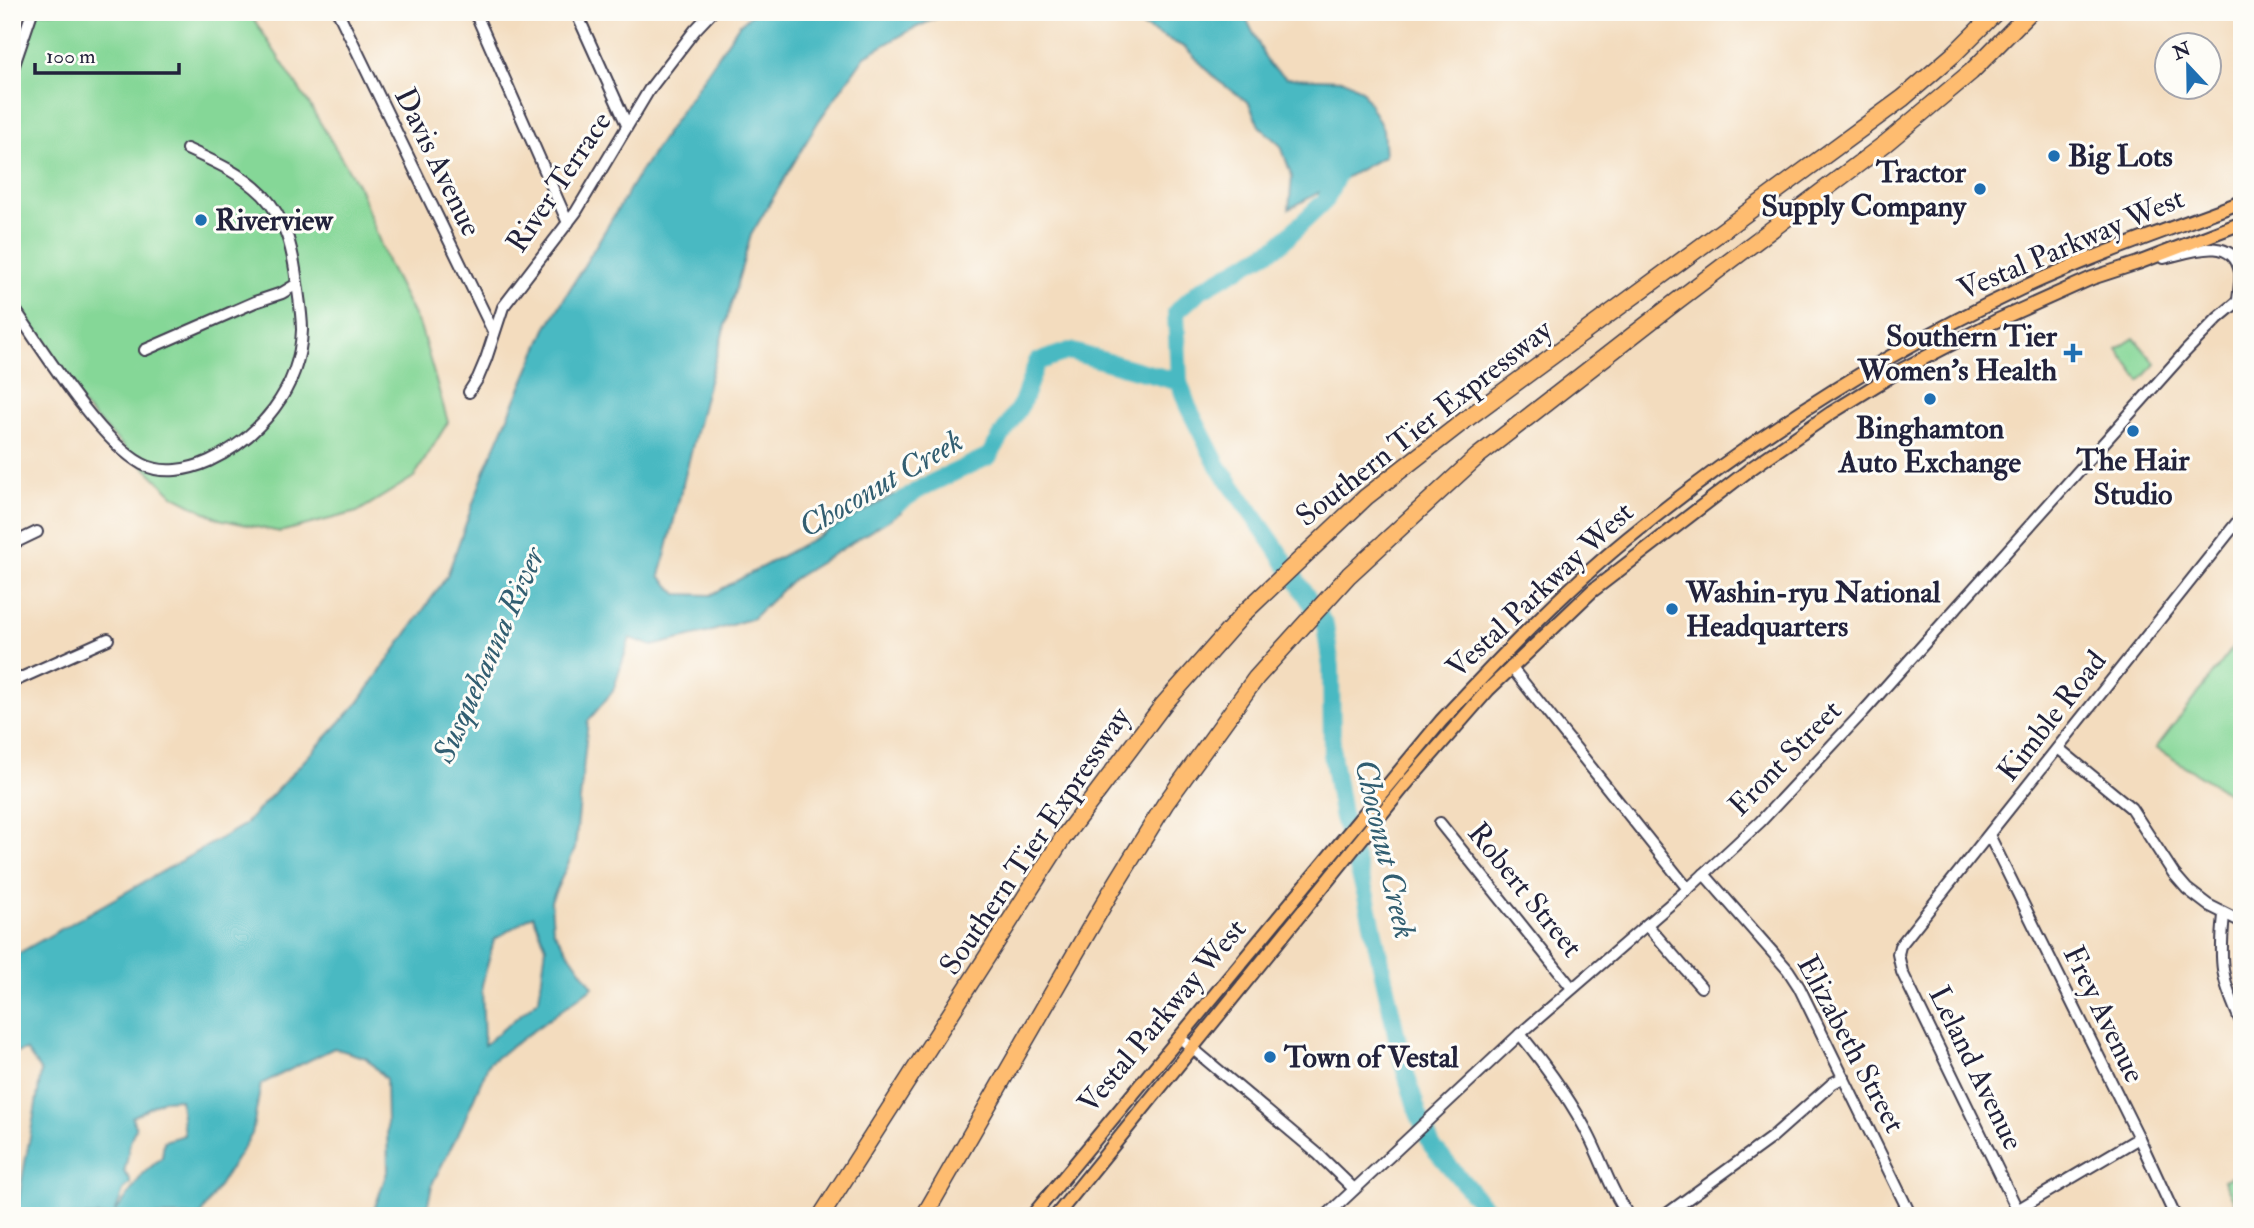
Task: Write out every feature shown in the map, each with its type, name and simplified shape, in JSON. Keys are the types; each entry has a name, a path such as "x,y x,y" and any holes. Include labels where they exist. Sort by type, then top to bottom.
{"highway":[{"name":"Southern Tier Expressway","path":"821,1216 1063,838 1163,705 1245,612 1366,497 1465,420 1903,98 1953,55 1996,12"},
{"name":"Southern Tier Expressway","path":"924,1216 1109,895 1165,804 1256,678 1349,575 1478,456 1886,143 1971,72 2030,12"}],"main road":[{"name":"Vestal Parkway West","path":"1032,1216 1441,721 1554,605 1626,540 1738,454 1822,397 1907,346 2022,288 2242,202"},
{"name":"Vestal Parkway West","path":"1056,1216 1405,785 1511,667 1592,591 1753,467 1831,413 1899,371 1996,321 2092,278 2242,223"}],"street":[{"path":"12,71 32,12"},
{"name":"Davis Avenue","path":"338,12 494,333"},
{"path":"475,12 568,223"},
{"path":"576,12 627,125"},
{"name":"River Terrace","path":"469,391 478,379 503,307 568,223 627,125 665,69 712,12"},
{"path":"12,305 56,369 107,433 140,463 155,470 189,468 239,446 260,428 290,380 300,345 301,318 288,238 265,197 246,180 226,166 187,149"},
{"path":"2138,263 2211,247 2228,250 2240,273 2240,299"},
{"path":"145,350 282,293 297,284"},
{"name":"Front Street","path":"1326,1216 1520,1034 1688,889 1760,822 1862,713 2176,362 2240,299"},
{"name":"Kimble Road","path":"1900,946 2242,516"},
{"path":"12,544 37,532"},
{"path":"12,682 108,639"},
{"path":"1511,667 1688,889"},
{"path":"2058,748 2131,808 2174,874 2187,889 2224,915 2242,922"},
{"name":"Robert Street","path":"1440,823 1572,988"},
{"name":"Frey Avenue","path":"1989,835 2175,1216"},
{"name":"Elizabeth Street","path":"1704,874 1788,970 1844,1077 1911,1216"},
{"path":"2224,915 2220,950 2223,979 2242,1024"},
{"path":"1647,925 1702,987"},
{"name":"Leland Avenue","path":"1900,946 1898,954 1902,972 2018,1209"},
{"path":"1520,1034 1578,1116 1618,1200 1629,1216"},
{"path":"1179,1037 1315,1151 1354,1189"},
{"path":"1664,1216 1771,1138 1833,1083 1844,1077"},
{"path":"2007,1216 2138,1138"}],"green space":[{"path":"34,12 249,12 360,189 388,264 421,329 448,422 414,477 357,512 280,532 219,519 174,496 86,409 12,305 12,71"},
{"path":"2134,338 2156,364 2140,381 2117,349"},
{"path":"2242,636 2242,802 2156,748"},
{"path":"2242,1172 2242,1216 2241,1216 2224,1180"}],"water":[{"name":"Susquehanna River","path":"754,12 949,12 865,56 818,122 751,235 706,392 660,576 677,594 711,595 893,495 901,512 792,580 753,618 652,646 630,638 613,691 588,721 575,849 551,901 553,930 593,987 489,1063 462,1126 433,1182 425,1216 372,1216 388,1169 386,1079 366,1058 334,1048 261,1084 252,1134 200,1216 17,1216 41,1071 26,1050 12,1054 12,957 244,825 358,703 447,576 485,470 546,329 640,172 739,25","holes":["533,915 546,947 539,999 484,1045 482,985 494,940","180,1099 184,1135 164,1141 162,1157 143,1174 115,1213 124,1189 130,1184 130,1179 124,1172 136,1128 132,1117 163,1100"]},
{"path":"1114,12 1243,12 1269,65 1287,78 1344,80 1362,90 1383,129 1385,156 1289,209 1292,177 1281,146 1259,126 1249,103 1217,80 1186,48"}],"waterway":[{"name":"Choconut Creek","path":"1179,382 1176,312 1199,291 1278,246 1326,200 1340,169 1338,165"},
{"name":"Choconut Creek","path":"878,516 923,487 989,456 1022,403 1037,362 1069,351 1179,382 1188,407 1218,466 1272,542 1325,625 1331,667 1332,754 1342,814 1366,896 1402,1061 1418,1113 1432,1146 1492,1216"}],"place":[{"name":"Big Lots","path":"2054,156"},
{"name":"Tractor Supply Company","path":"1980,189"},
{"name":"Riverview","path":"201,220"},
{"name":"Southern Tier Women's Health","path":"2073,353"},
{"name":"Binghamton Auto Exchange","path":"1930,399"},
{"name":"The Hair Studio","path":"2133,431"},
{"name":"Washin-ryu National Headquarters","path":"1672,609"},
{"name":"Town of Vestal","path":"1270,1057"}]}
